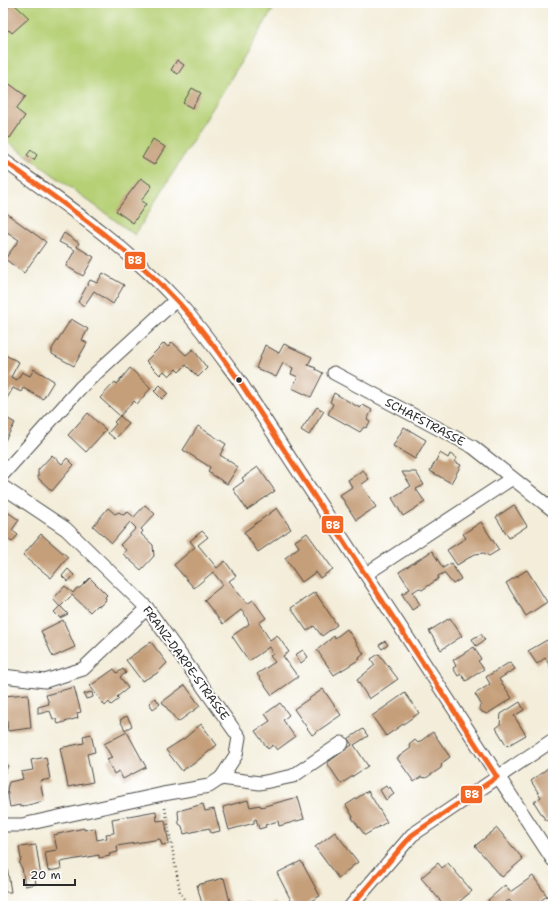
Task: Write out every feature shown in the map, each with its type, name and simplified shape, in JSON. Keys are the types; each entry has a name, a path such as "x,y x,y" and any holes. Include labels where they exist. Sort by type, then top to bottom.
{"street":[{"path":"3,160 102,232 136,261 176,300 238,378 497,777 553,860"},
{"path":"3,474 81,387 176,300"},
{"name":"SCHAFSTRASSE","path":"334,372 473,447 553,510"},
{"path":"366,574 511,478"},
{"name":"FRANZ-DARPE-STRASSE","path":"3,486 66,529 147,608 239,737 236,755 221,778 209,786 163,794 22,825 3,825"},
{"path":"3,676 45,681 83,669 147,608"},
{"path":"352,906 412,835 553,740"},
{"path":"221,778 260,783 293,776 342,744"}],"path":[{"path":"163,794 180,892 188,906"}],"green space":[{"path":"3,3 277,3 135,235 3,138"}],"building":[{"path":"13,3 29,18 12,33 9,30 3,35 3,12"},
{"path":"177,60 184,65 178,74 171,70"},
{"path":"4,80 26,96 16,109 25,116 10,138 3,133"},
{"path":"192,88 201,93 192,108 183,103"},
{"path":"153,139 165,147 154,165 142,158"},
{"path":"31,150 37,155 34,160 27,155"},
{"path":"141,178 152,186 141,201 146,204 133,223 116,211"},
{"path":"3,211 46,242 24,273 5,259 19,240 7,232 3,237"},
{"path":"64,233 79,243 77,247 94,257 83,276 66,266 75,250 59,242"},
{"path":"103,273 124,285 113,304 94,291 84,306 78,302 90,280 97,283"},
{"path":"71,319 88,329 82,340 87,343 74,366 52,354 52,349"},
{"path":"172,342 186,355 193,349 207,368 198,377 186,365 179,372 176,369 169,376 164,371 160,375 146,361 164,343 168,347"},
{"path":"284,344 312,357 308,365 323,373 311,397 292,388 298,377 291,374 293,368 283,363 276,377 256,368 265,345 279,353"},
{"path":"3,354 19,362 11,377 17,380 22,372 30,376 34,369 54,381 43,399 23,388 21,392 13,388 6,400 3,399 5,386 3,385"},
{"path":"130,368 151,388 137,404 134,401 120,416 100,398 115,382 117,384"},
{"path":"160,385 168,393 162,399 154,391"},
{"path":"334,393 360,408 363,405 372,410 367,420 370,422 366,428 364,427 360,432 328,414 333,404 330,402"},
{"path":"317,407 324,411 309,435 301,430"},
{"path":"88,413 106,430 86,452 68,435"},
{"path":"3,416 15,423 3,444"},
{"path":"120,416 129,424 115,439 108,433 116,424 114,422"},
{"path":"198,426 226,444 220,455 238,467 227,484 208,472 210,467 183,450"},
{"path":"404,427 426,440 415,459 393,446"},
{"path":"440,453 448,458 450,454 457,458 455,462 461,465 451,483 430,471"},
{"path":"52,455 62,464 67,458 74,465 52,491 38,478 38,470"},
{"path":"258,467 275,491 247,510 233,489 244,481 242,478"},
{"path":"363,470 369,479 361,485 376,507 356,520 340,495 352,487 348,480"},
{"path":"402,472 416,472 424,485 416,489 425,502 403,516 392,498 411,486"},
{"path":"145,505 155,514 141,529 143,531 141,534 153,545 154,556 141,570 123,554 126,550 120,545 136,528 130,522 112,543 93,526 108,508 115,514 119,512 123,515 128,512 134,517"},
{"path":"514,505 527,526 509,538 496,517"},
{"path":"277,508 291,529 258,552 244,532"},
{"path":"3,509 19,520 12,530 18,535 12,542 6,538 3,542"},
{"path":"481,522 499,550 489,556 484,553 475,554 457,565 447,550 466,538 463,534"},
{"path":"202,531 208,537 198,545 217,568 225,561 236,576 229,581 247,604 253,600 266,618 259,623 270,640 277,635 289,652 283,656 298,677 272,695 257,674 275,662 270,656 273,654 269,647 249,661 232,636 249,624 246,616 241,610 223,624 204,600 223,585 213,572 194,588 174,565 195,547 190,541"},
{"path":"307,533 333,569 320,578 316,572 302,582 285,558 299,547 295,541"},
{"path":"41,534 68,557 51,578 23,555"},
{"path":"432,551 443,568 451,563 461,579 453,584 444,573 438,576 438,579 422,590 419,588 413,592 420,605 412,610 402,594 410,589 399,572"},
{"path":"68,569 74,575 68,582 62,576"},
{"path":"527,570 547,602 526,616 506,583"},
{"path":"90,578 107,595 105,597 106,600 100,606 97,605 90,612 72,595 60,607 53,599 65,586 73,593"},
{"path":"315,592 337,625 322,636 314,626 307,631 291,608"},
{"path":"60,606 68,614 60,618 54,612"},
{"path":"450,618 462,636 441,650 429,631"},
{"path":"63,620 75,647 53,657 41,631"},
{"path":"347,629 364,654 359,658 360,659 334,675 317,650 334,636 335,638"},
{"path":"481,634 485,640 476,646 472,639"},
{"path":"547,640 553,649 553,671 545,658 537,664 528,651"},
{"path":"385,641 388,645 382,649 379,645"},
{"path":"151,642 167,663 156,674 142,681 126,660"},
{"path":"474,647 481,659 478,661 484,669 466,681 461,674 458,676 453,668 456,666 453,660"},
{"path":"303,650 308,657 301,663 295,655"},
{"path":"379,654 398,679 369,699 357,680 375,665 371,659"},
{"path":"510,662 515,669 499,679 512,698 487,714 482,712 479,708 481,704 475,694 490,684 486,677"},
{"path":"114,669 117,673 123,669 126,673 120,677 128,688 117,697 119,699 111,705 109,702 105,706 90,686"},
{"path":"185,685 200,706 178,722 162,702"},
{"path":"74,687 81,712 77,713 78,718 58,724 56,719 53,719 50,711 38,714 38,707 49,704 46,695"},
{"path":"323,689 341,715 312,735 294,709"},
{"path":"92,692 93,697 86,699 84,694"},
{"path":"405,693 419,713 386,736 372,716"},
{"path":"28,694 31,728 8,731 6,713 3,714 3,696"},
{"path":"155,698 160,704 153,709 149,703"},
{"path":"520,702 524,710 514,716 526,735 507,746 496,728 500,725 501,714"},
{"path":"280,703 289,715 283,720 295,737 277,750 273,745 268,749 255,731 270,721 265,714"},
{"path":"127,716 132,726 125,730 120,720"},
{"path":"201,724 217,745 182,771 166,750 185,738"},
{"path":"363,729 368,736 354,745 368,766 341,784 327,763 352,745 348,739"},
{"path":"127,732 146,767 123,779 119,771 114,774 107,760 112,758 104,744"},
{"path":"433,732 450,757 442,763 441,768 426,778 421,777 414,782 397,758 411,748 409,745 415,740 418,743"},
{"path":"91,734 95,752 87,754 93,782 68,787 60,748 84,743 83,736"},
{"path":"46,757 50,779 40,781 44,801 20,807 20,805 10,807 7,789 9,782 23,779 21,772 33,770 31,760"},
{"path":"3,763 8,765 3,777"},
{"path":"553,764 553,800 550,802 553,806 553,816 546,821 534,802 541,797 531,781"},
{"path":"386,786 388,789 390,787 394,794 386,800 380,790"},
{"path":"368,791 387,822 365,835 352,818 353,817 346,805"},
{"path":"298,797 304,819 279,826 278,821 265,825 266,827 259,829 256,819 254,820 254,823 229,830 223,807 248,800 250,807 260,805 261,807"},
{"path":"203,804 205,811 214,809 220,831 211,833 209,828 184,834 182,826 179,824 178,811"},
{"path":"156,811 157,821 165,820 169,844 162,845 160,839 117,846 118,852 109,854 110,856 99,858 99,855 60,862 61,869 48,871 45,852 57,850 54,835 84,828 84,830 95,828 97,840 107,838 106,834 114,833 112,819"},
{"path":"497,828 523,859 502,877 475,846"},
{"path":"335,832 358,862 338,878 315,847"},
{"path":"36,845 41,877 35,878 36,884 25,886 22,868 19,864 21,859 19,847"},
{"path":"3,854 5,854 11,892 3,892"},
{"path":"301,861 320,896 301,906 294,906 277,873"},
{"path":"438,863 442,868 448,863 472,891 454,906 445,906 421,878"},
{"path":"533,876 547,896 533,906 514,906 509,900 501,906 492,906 488,900 505,885 510,892"},
{"path":"224,878 231,906 208,906 207,903 202,904 197,885"},
{"path":"248,901 250,906 236,906"},
{"path":"275,902 276,906 265,906"}],"transit line":[{"name":"B8","path":"3,160 115,243 156,280 176,300 200,328 238,379 497,777 412,835 351,906"}]}
